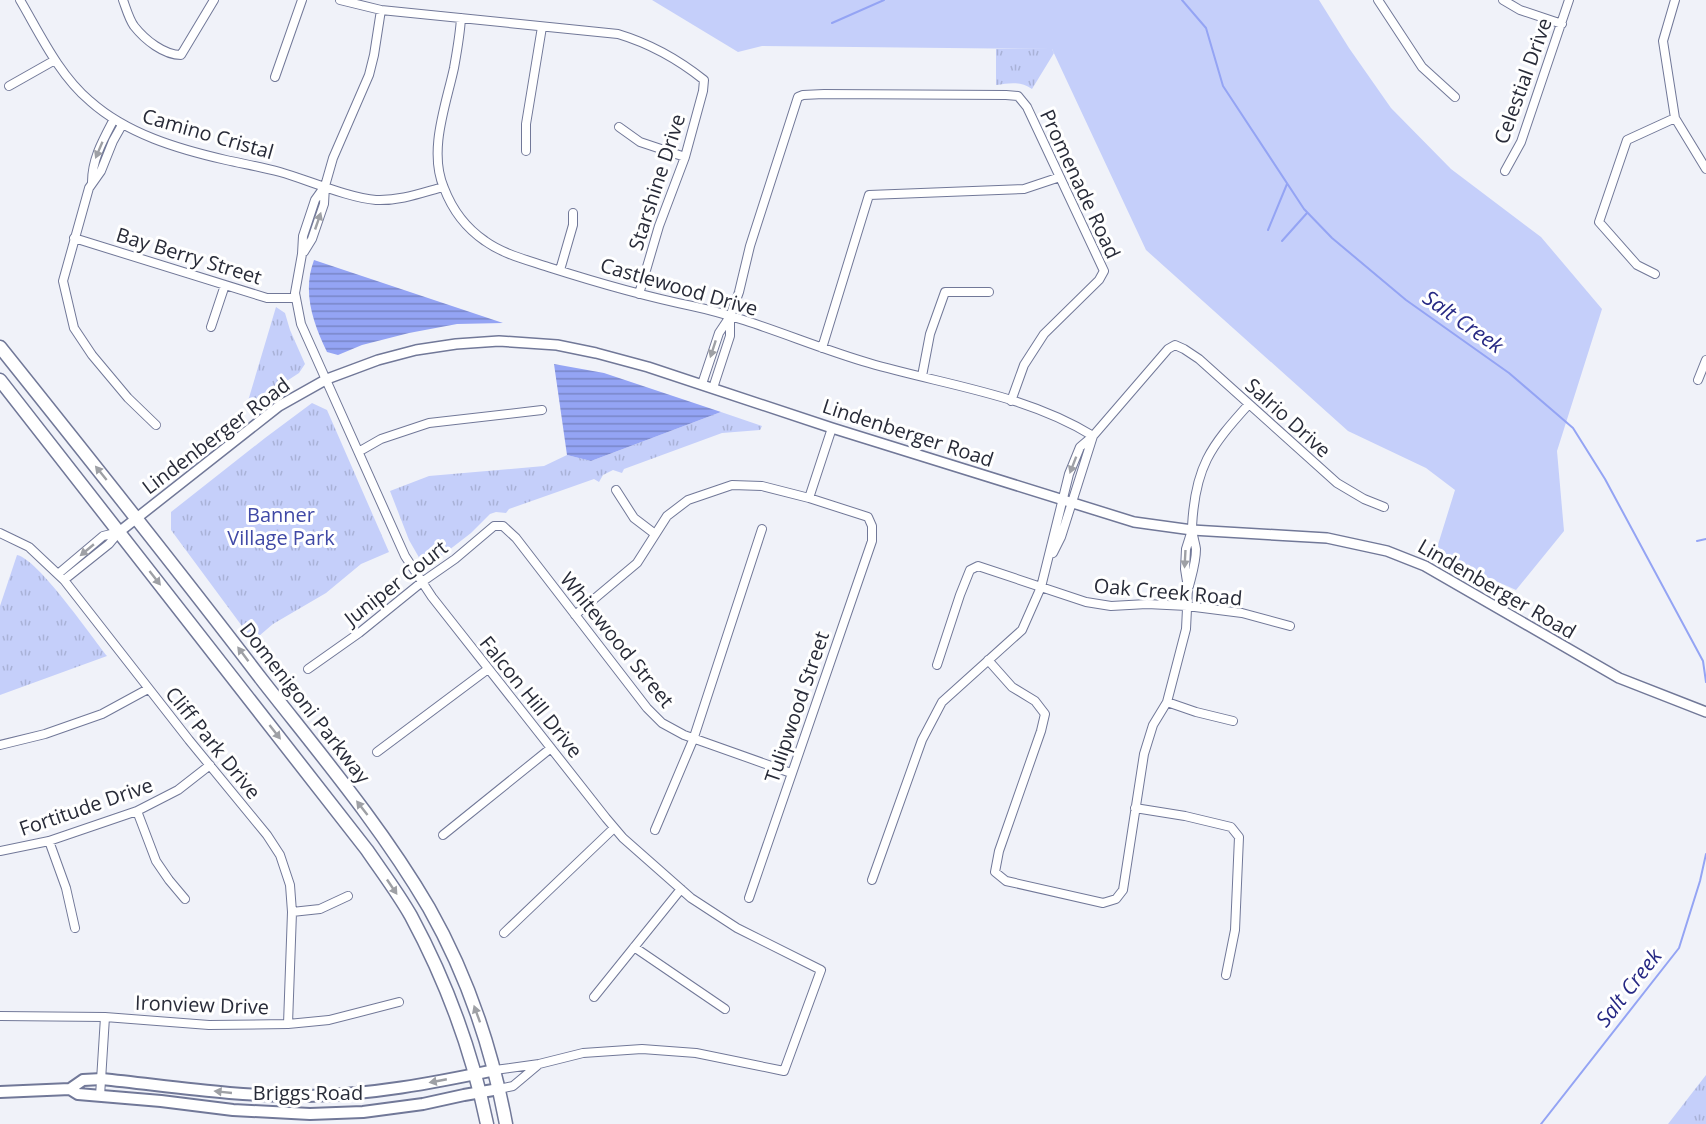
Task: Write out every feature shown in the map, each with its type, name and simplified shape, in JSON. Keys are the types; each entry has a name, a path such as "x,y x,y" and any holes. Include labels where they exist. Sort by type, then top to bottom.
{"main road":[{"name":"Domenigoni Parkway","path":"0,347 138,518 368,817 405,869 430,910 476,1011 495,1070 506,1124"},
{"path":"0,380 367,850 410,914 460,1026 487,1124"},
{"name":"Briggs Road","path":"0,1092 70,1089 83,1080 102,1079 246,1094 306,1096 392,1089 495,1070"},
{"name":"Briggs Road","path":"70,1089 78,1094 233,1110 310,1114 363,1112 423,1104 500,1089"}],"street":[{"name":"Camino Cristal","path":"20,0 55,60 79,91 122,125 142,134 206,155 276,171 365,198 391,200 443,187"},
{"path":"123,0 133,25 164,51 172,55 181,55 214,0"},
{"path":"274,77 302,0"},
{"path":"340,0 381,10 542,27 526,124 526,151"},
{"path":"1378,0 1422,67 1455,97"},
{"path":"1503,0 1520,10 1562,24"},
{"name":"Celestial Drive","path":"1505,171 1521,142 1569,0"},
{"path":"1675,0 1663,41 1676,118 1706,169"},
{"name":"Falcon Hill Drive","path":"381,10 369,75 345,127 325,186 324,204 312,239 302,254 295,293 301,324 360,451 405,556 488,669 614,828 691,898 737,928 821,970 784,1071"},
{"name":"Castlewood Drive","path":"461,18 439,142 439,172 443,187 460,218 485,241 508,253 639,294 730,317 869,363 1011,400 1058,416 1093,436"},
{"name":"Starshine Drive","path":"542,27 606,32 643,42 693,70 704,80 685,157 659,225 639,294"},
{"path":"9,86 55,60"},
{"name":"Promenade Road","path":"730,317 757,222 798,98 804,95 824,94 1018,96 1027,107 1104,271 1099,280 1044,334 1024,365 1011,400"},
{"path":"1655,274 1637,265 1599,222 1628,140 1676,118"},
{"path":"114,119 92,168 92,182 63,281 74,328 92,355 128,398 156,425"},
{"path":"92,182 101,171 122,125"},
{"path":"619,128 640,142 685,157"},
{"path":"822,348 869,195 1024,189 1060,177"},
{"path":"560,270 573,225 573,213"},
{"name":"Bay Berry Street","path":"74,238 267,298 296,298"},
{"path":"211,327 225,285"},
{"path":"922,376 930,334 945,292 989,292"},
{"path":"702,384 719,333 730,317"},
{"path":"713,388 730,336 730,317"},
{"name":"Lindenberger Road","path":"119,532 279,406 327,379 378,360 416,350 456,344 499,341 557,345 596,353 702,384 832,428 1134,522 1192,530 1327,538 1358,543 1408,558 1619,678 1703,711"},
{"name":"Salrio Drive","path":"1093,436 1168,349 1174,345 1199,360 1336,483 1364,500 1384,507"},
{"path":"1698,380 1706,360"},
{"path":"988,660 1012,687 1035,701 1045,714 999,851 995,872 1006,880 1103,903 1116,899 1123,890 1144,754 1153,725 1167,702 1186,629 1188,588 1185,569 1186,549 1192,530 1197,484 1207,456 1220,436 1249,404"},
{"path":"360,451 381,439 429,423 542,410"},
{"path":"575,615 638,562 667,516 688,500 732,485 762,486 809,498 832,428"},
{"path":"872,880 922,740 942,702 1022,630 1041,587 1049,560 1061,537 1066,502 1093,436"},
{"path":"616,490 634,518 655,534"},
{"name":"Tulipwood Street","path":"749,898 872,541 872,526 868,517 809,498"},
{"name":"Juniper Court","path":"308,669 359,633 494,526 503,526"},
{"name":"Whitewood Street","path":"503,526 516,538 647,708 662,723 693,740 791,773"},
{"path":"655,830 693,740 762,529"},
{"path":"58,574 103,536 119,532"},
{"path":"64,580 109,544 119,532"},
{"name":"Cliff Park Drive","path":"0,533 29,547 64,580 148,689 267,835 280,855 290,885 292,912 288,1024"},
{"name":"Oak Creek Road","path":"937,665 970,570 978,566 1086,602 1111,606 1147,604 1188,606 1242,613 1290,626"},
{"path":"377,752 488,669"},
{"path":"0,745 45,734 102,714 148,689"},
{"path":"1167,702 1233,721"},
{"path":"443,835 551,748"},
{"name":"Fortitude Drive","path":"0,851 50,841 137,810 178,790 210,765"},
{"path":"1135,808 1185,816 1231,827 1239,837 1235,930 1226,975"},
{"path":"137,810 156,861 185,899"},
{"path":"504,933 614,828"},
{"path":"50,841 66,888 75,928"},
{"path":"594,997 681,889"},
{"path":"292,912 320,909 348,896"},
{"path":"634,947 725,1009"},
{"name":"Ironview Drive","path":"0,1016 105,1017 209,1025 288,1024 329,1020 399,1002"},
{"path":"100,1096 105,1017"},
{"name":"Briggs Road","path":"495,1070 539,1064 584,1053 642,1049 696,1053 784,1071"},
{"name":"Briggs Road","path":"500,1089 513,1086 539,1064"}],"green space":[{"path":"652,0 1319,0 1391,108 1451,169 1541,237 1602,309 1557,451 1564,531 1516,590 1436,551 1455,490 1426,468 1348,431 1146,250 1052,49 762,46 738,52"},
{"path":"996,49 1052,49 1054,53 1032,89 1028,86 1010,83 996,85"},
{"path":"276,307 285,313 305,364 299,373 250,405 248,401"},
{"name":"Banner Village Park","path":"312,403 327,410 389,552 361,564 326,593 273,624 253,641 171,530 171,512"},
{"path":"721,412 762,426 760,430 722,433 624,469 622,473 613,470 603,475 599,482 594,479 509,509 506,513 490,514 471,533 431,564 421,561 409,540 390,491 429,476 544,466 567,455 591,461"},
{"path":"17,555 38,570 50,583 107,656 0,695 0,606"},
{"path":"1706,1075 1706,1124 1668,1124"}],"water":[{"path":"314,260 503,323 457,324 362,345 338,355 327,352 317,330 309,296"},
{"path":"554,364 604,373 721,412 591,461 567,455"}],"waterway":[{"path":"832,23 884,0"},
{"name":"Salt Creek","path":"1182,0 1206,28 1223,86 1304,209 1332,238 1406,300 1509,373 1573,428 1605,479 1703,661 1706,682"},
{"path":"1268,230 1287,184"},
{"path":"1282,241 1307,213"},
{"path":"1697,541 1706,539"},
{"name":"Salt Creek","path":"1541,1124 1679,948 1706,854"}]}
